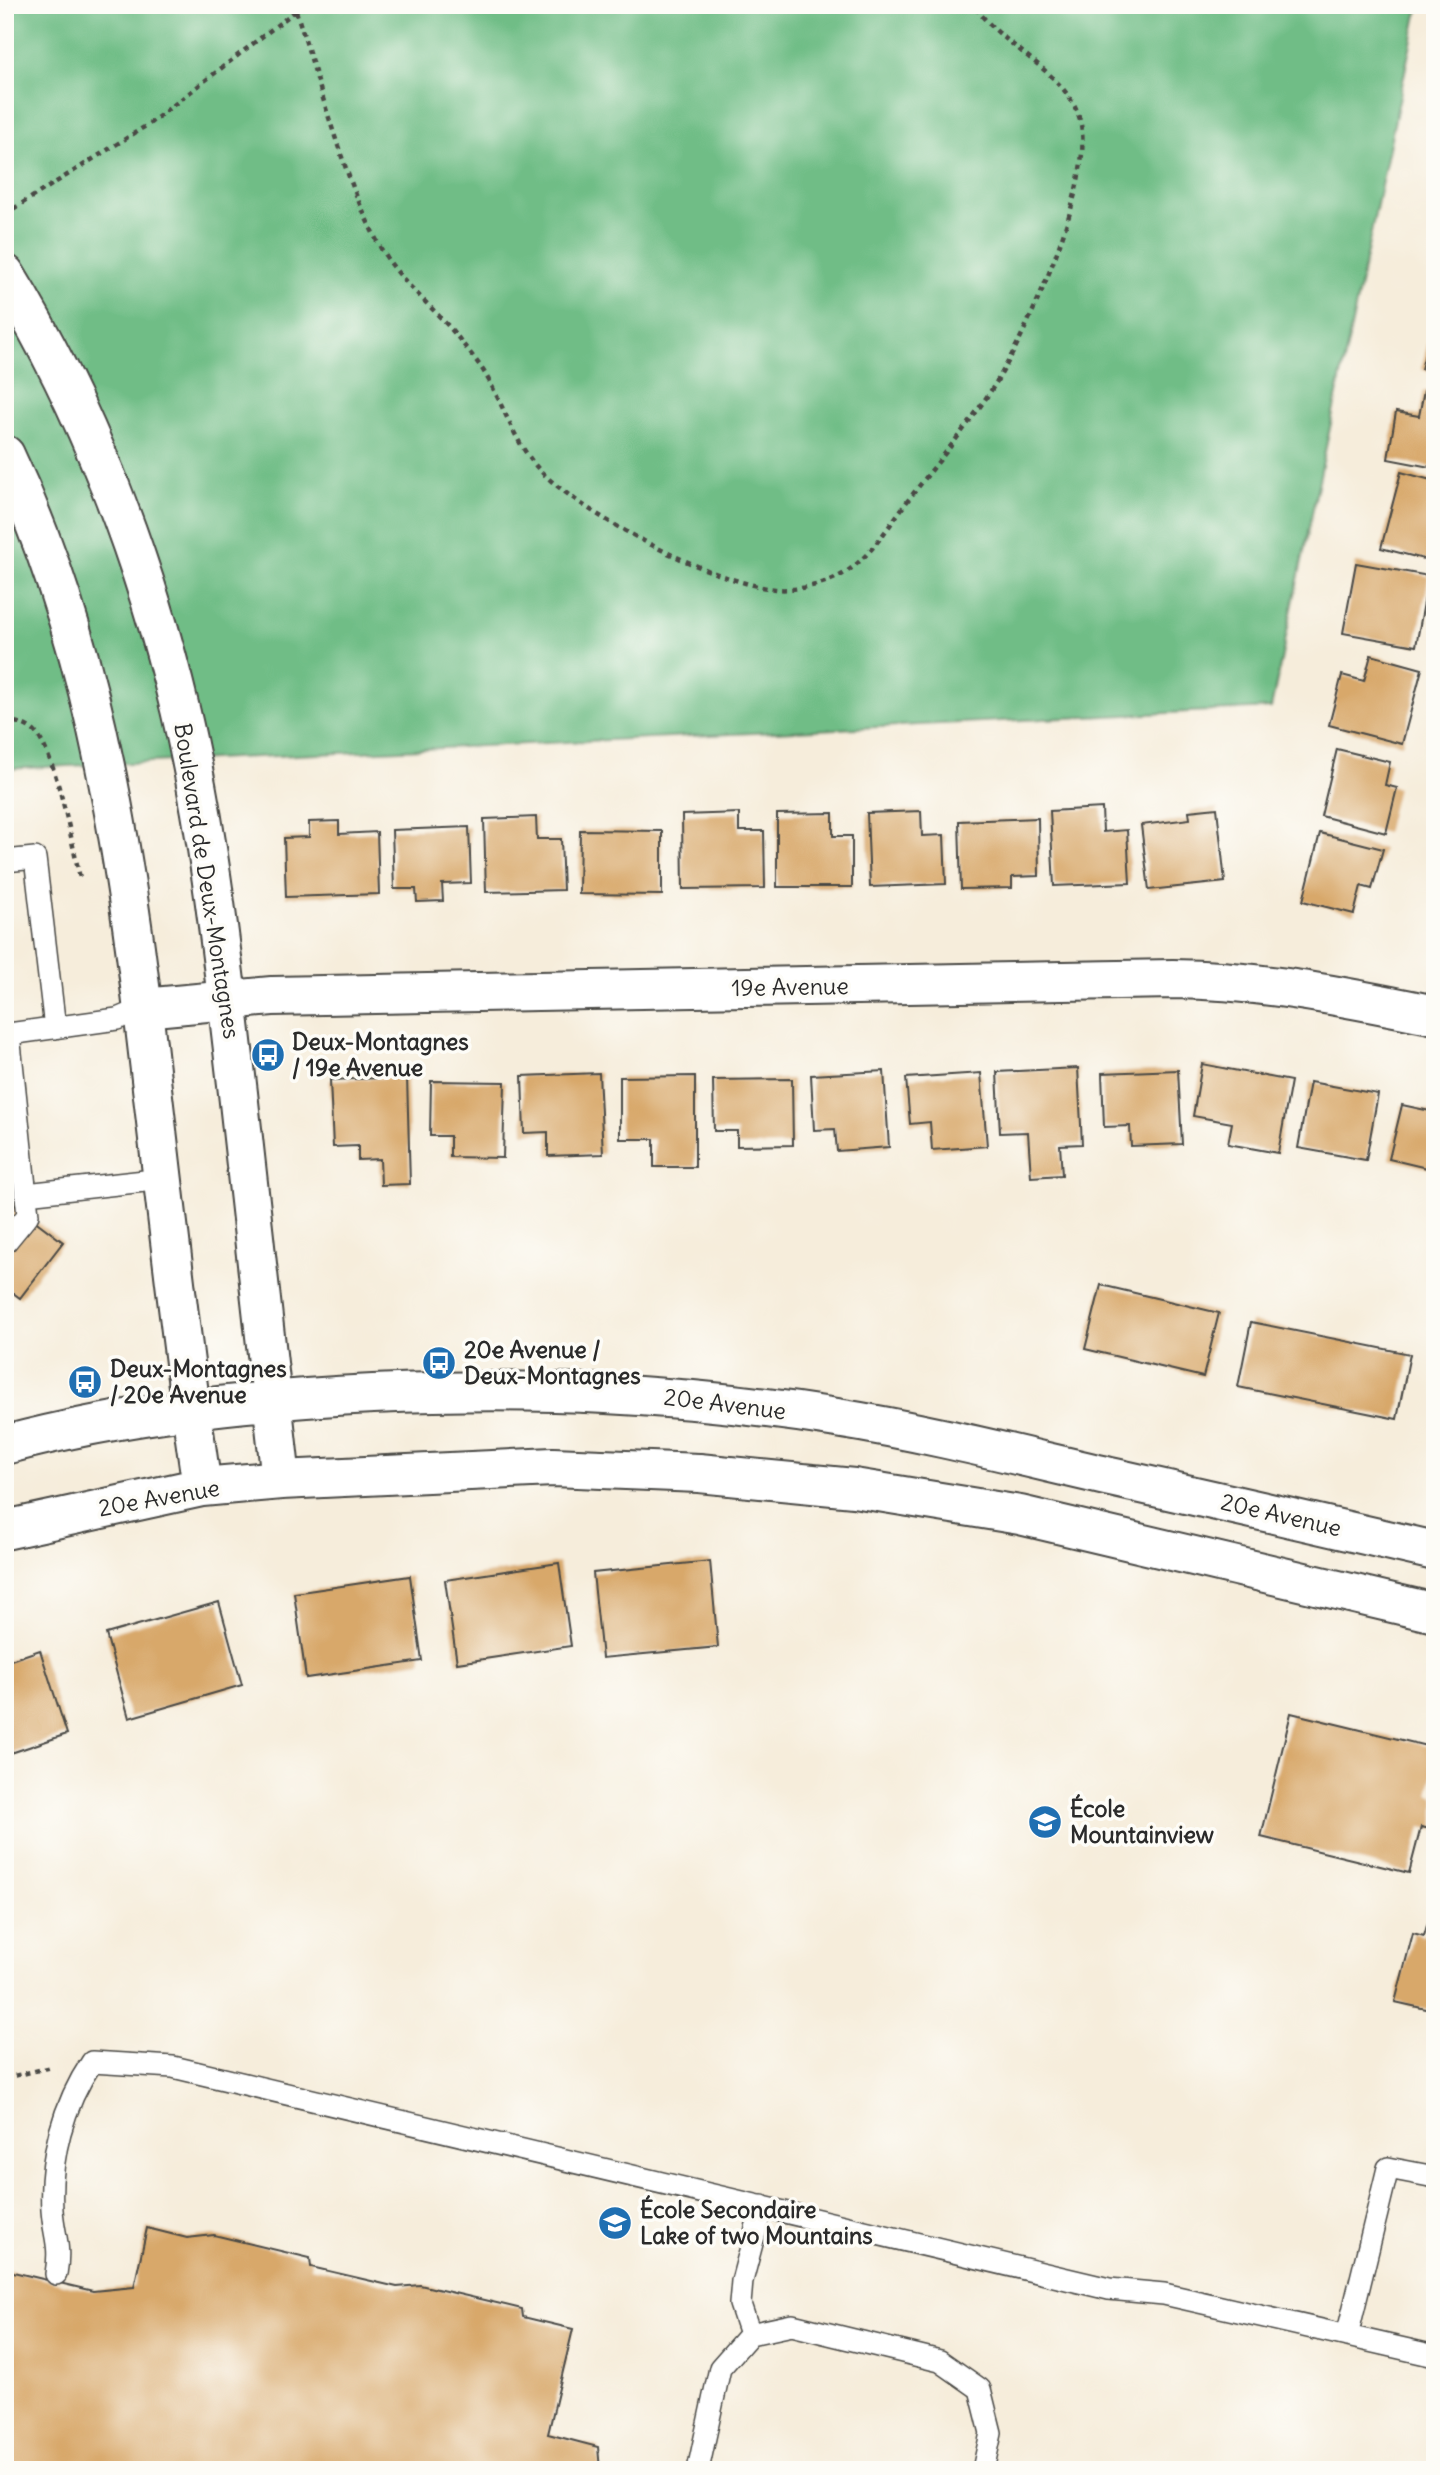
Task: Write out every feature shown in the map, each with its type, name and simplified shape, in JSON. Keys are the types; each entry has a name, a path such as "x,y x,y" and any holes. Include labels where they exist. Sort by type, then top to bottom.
{"street":[{"name":"Boulevard de Deux-Montagnes","path":"5,274 61,376 85,428 153,610 189,755 214,898 227,1000 281,1480"},
{"path":"5,455 62,605 100,737 143,1008 190,1409 202,1488"},
{"name":"19e Avenue","path":"143,1008 286,996 1174,978 1234,979 1291,986 1435,1014"},
{"name":"20e Avenue","path":"5,1445 85,1427 190,1409 272,1399 538,1390 597,1391 836,1418 988,1447 1435,1551"},
{"name":"20e Avenue","path":"5,1530 202,1488 281,1480 553,1467 699,1473 854,1488 1020,1515 1435,1614"}],"lane":[{"path":"5,861 35,858 55,1028"},
{"path":"5,1243 28,1215 7,1033 117,1019 143,1008"},
{"path":"26,1194 163,1179"},
{"path":"56,2274 59,2255 52,2212 53,2171 65,2110 92,2062 173,2067 1109,2288 1164,2294 1435,2356"},
{"path":"1347,2336 1388,2168 1435,2177"},
{"path":"750,2334 740,2304 742,2281 762,2206"},
{"path":"698,2470 720,2368 750,2334 792,2325 940,2361 980,2389 991,2433 983,2470"}],"path":[{"path":"5,214 149,124 303,5"},
{"path":"296,11 348,170 375,237 390,264 457,336 487,376 508,422 533,463 560,490 685,560 748,585 779,590 814,585 841,575 866,556 978,412 1002,373 1038,299 1064,234 1083,145 1081,124 1074,106 1056,82 999,33 974,5"},
{"path":"5,721 24,725 41,741 61,794 81,882"}],"green space":[{"path":"5,5 1419,5 1271,708 5,769"}],"building":[{"path":"1435,321 1435,373 1421,369"},
{"path":"1424,391 1435,393 1435,468 1388,459 1396,412 1419,416"},
{"path":"1401,472 1435,481 1435,562 1381,548"},
{"path":"1356,563 1429,576 1416,646 1343,633"},
{"path":"1371,655 1422,669 1402,744 1329,725 1342,675 1364,681"},
{"path":"1337,749 1390,762 1385,785 1397,788 1386,833 1321,816"},
{"path":"1102,808 1103,832 1127,830 1130,883 1054,886 1050,811"},
{"path":"1217,808 1225,882 1149,890 1141,825 1190,819 1189,811"},
{"path":"921,811 922,836 944,835 946,884 870,887 867,813"},
{"path":"739,813 739,831 764,831 765,888 683,889 682,815"},
{"path":"833,813 833,836 852,836 852,887 777,887 777,814"},
{"path":"536,817 537,839 561,839 563,890 486,892 484,819"},
{"path":"1038,818 1039,876 1012,877 1012,888 961,889 959,821"},
{"path":"339,821 339,834 377,832 379,894 286,897 284,838 309,837 309,822"},
{"path":"469,827 471,883 442,884 443,901 417,902 416,889 394,889 392,830"},
{"path":"580,830 662,831 662,895 579,894"},
{"path":"1320,833 1383,849 1372,889 1361,886 1354,914 1303,901"},
{"path":"1202,1064 1291,1081 1278,1153 1228,1144 1232,1123 1193,1116"},
{"path":"1078,1068 1082,1144 1060,1145 1062,1175 1031,1177 1028,1132 1000,1133 997,1072"},
{"path":"1178,1070 1182,1144 1131,1146 1130,1126 1104,1127 1102,1073"},
{"path":"884,1071 889,1147 837,1151 835,1129 814,1130 811,1075"},
{"path":"599,1073 603,1154 548,1156 548,1132 524,1133 522,1076"},
{"path":"981,1073 987,1146 932,1150 930,1122 910,1124 906,1078"},
{"path":"695,1076 695,1167 654,1167 654,1139 620,1139 620,1077"},
{"path":"407,1077 410,1184 381,1185 380,1159 358,1160 358,1146 333,1147 330,1080"},
{"path":"792,1079 793,1145 737,1146 737,1131 714,1131 713,1080"},
{"path":"431,1081 505,1082 503,1158 450,1157 450,1136 430,1136"},
{"path":"1310,1082 1378,1094 1366,1160 1298,1148"},
{"path":"1402,1105 1435,1112 1435,1170 1389,1159"},
{"path":"5,1198 63,1242 20,1298 5,1287"},
{"path":"1101,1285 1219,1313 1203,1377 1085,1349"},
{"path":"1251,1322 1410,1354 1397,1419 1238,1387"},
{"path":"710,1561 718,1647 602,1658 593,1573"},
{"path":"559,1563 571,1646 457,1663 445,1580"},
{"path":"410,1576 422,1661 306,1678 294,1593"},
{"path":"219,1602 242,1685 129,1718 106,1634"},
{"path":"40,1650 67,1734 5,1755 5,1662"},
{"path":"1291,1713 1435,1748 1435,1766 1428,1794 1435,1796 1435,1830 1421,1827 1409,1873 1261,1837"},
{"path":"5,1880 12,1900 5,1902"},
{"path":"1435,1898 1435,2011 1395,2002 1413,1933 1424,1936"},
{"path":"147,2228 187,2238 214,2235 310,2258 311,2267 397,2287 420,2285 522,2309 523,2317 573,2329 548,2434 598,2447 600,2470 5,2470 5,2270 93,2291 134,2287"}],"place":[{"name":"Deux-Montagnes / 19e Avenue","path":"268,1055"},
{"name":"20e Avenue / Deux-Montagnes","path":"439,1363"},
{"name":"Deux-Montagnes / 20e Avenue","path":"85,1382"},
{"name":"École Mountainview","path":"1045,1822"},
{"name":"École Secondaire Lake of two Mountains","path":"615,2223"}]}
